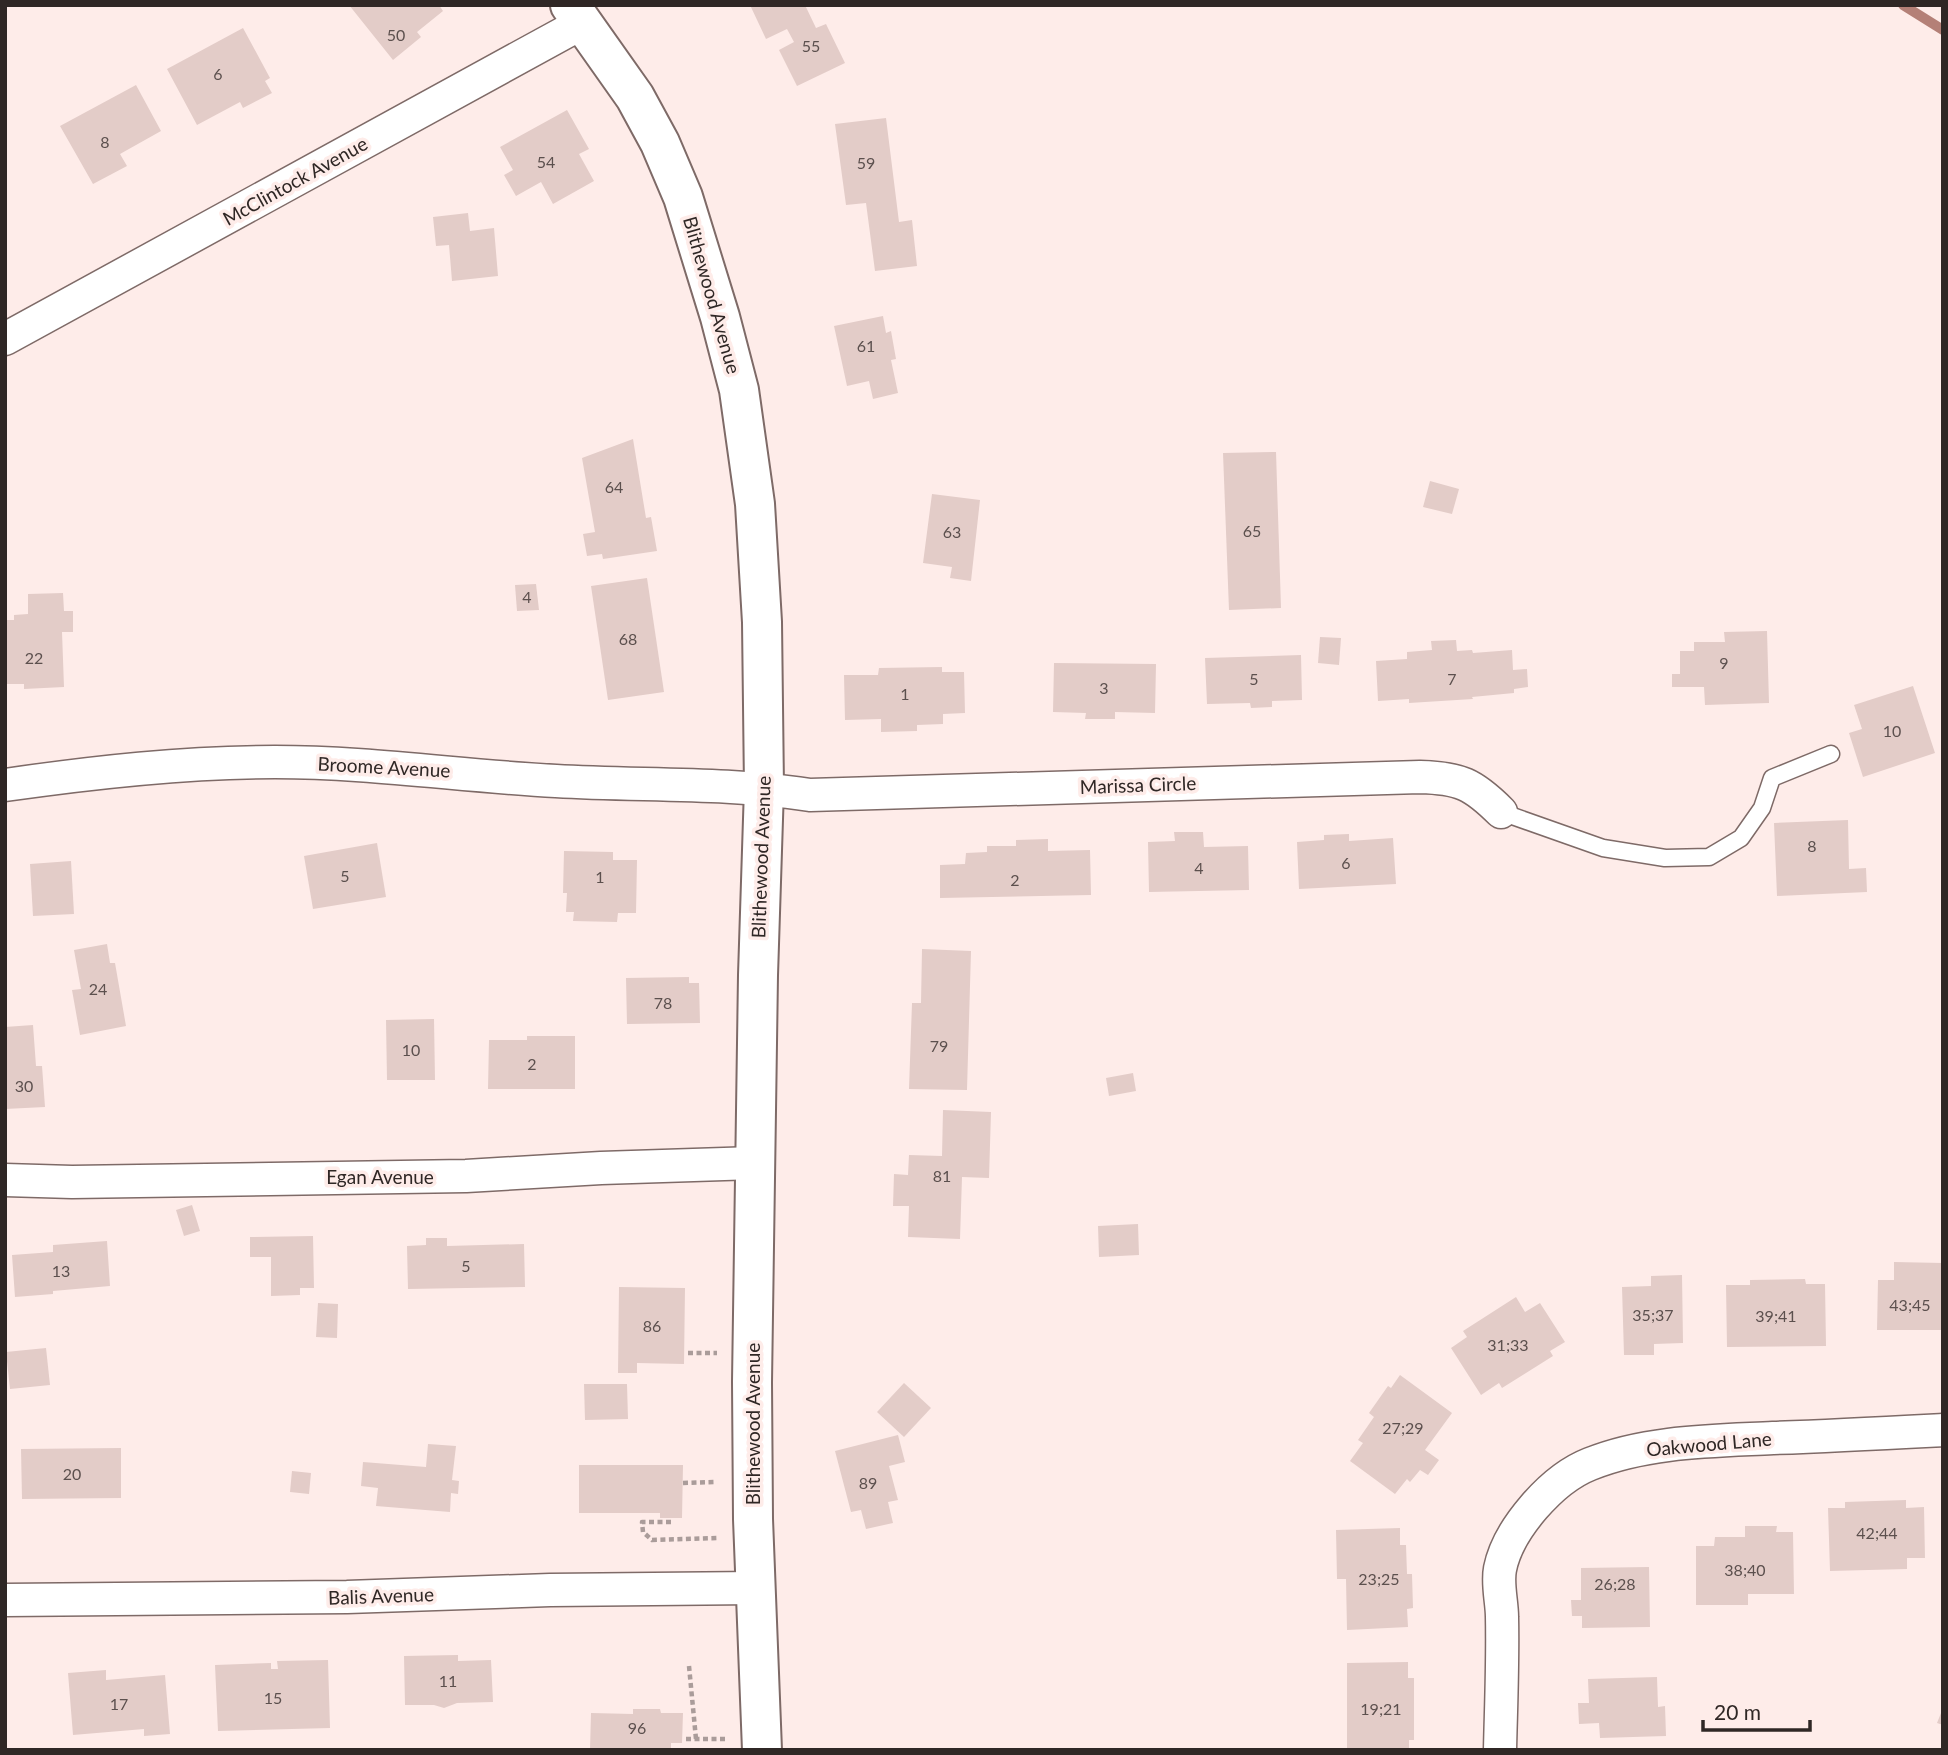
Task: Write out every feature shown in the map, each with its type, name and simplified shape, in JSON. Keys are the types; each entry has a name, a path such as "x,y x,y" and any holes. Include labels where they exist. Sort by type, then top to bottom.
{"street":[{"name":"McClintock Avenue","path":"5,339 577,14"},
{"name":"Blithewood Avenue","path":"577,14 635,97 660,143 697,239 739,390 757,531 762,622 764,788 752,1382 756,1588 746,1744"},
{"name":"Broome Avenue","path":"5,785 125,769 276,762 431,769 577,782 764,788"},
{"name":"Marissa Circle","path":"764,788 810,796 1437,777 1480,791 1501,811"},
{"name":"Egan Avenue","path":"5,1180 72,1182 466,1176 755,1163"},
{"name":"Oakwood Lane","path":"1500,1750 1502,1618 1499,1570 1511,1541 1533,1506 1564,1479 1598,1461 1637,1450 1693,1441 1943,1430"},
{"name":"Balis Avenue","path":"5,1601 756,1588"}],"lane":[{"path":"1501,811 1603,848 1665,858 1709,857 1741,838 1762,808 1772,778 1831,754"}],"path":[{"path":"688,1353 728,1353"},
{"path":"683,1483 729,1482"},
{"path":"671,1522 642,1522 643,1532 652,1540 729,1537"},
{"path":"689,1666 696,1739"},
{"path":"686,1739 746,1744"}],"building":[{"path":"349,5 439,5 443,11 417,32 421,37 393,60"},
{"path":"750,5 805,5 816,28 826,24 845,63 797,86 779,50 794,42 787,29 766,39"},
{"path":"243,28 270,78 265,81 272,93 243,108 240,102 197,125 167,69"},
{"path":"136,85 161,131 120,154 127,166 93,184 60,126"},
{"path":"567,110 589,149 579,154 594,181 553,204 541,182 516,196 504,175 513,170 500,147"},
{"path":"886,118 899,222 912,220 917,266 875,271 866,203 846,205 835,124"},
{"path":"468,213 470,231 494,228 498,276 452,281 449,245 436,246 433,217"},
{"path":"883,316 886,333 891,331 896,359 891,360 898,393 873,399 869,381 847,386 834,326"},
{"path":"633,439 646,518 651,517 657,551 603,559 602,554 587,556 583,534 595,532 582,458"},
{"path":"1276,452 1281,608 1229,610 1223,453"},
{"path":"1430,481 1459,489 1452,514 1423,507"},
{"path":"932,494 980,500 971,581 950,578 952,567 923,563"},
{"path":"647,578 664,692 608,700 591,586"},
{"path":"536,584 539,610 517,611 515,585"},
{"path":"63,593 64,611 73,611 73,632 62,632 64,687 24,689 24,684 5,684 5,620 14,620 14,615 28,614 28,594"},
{"path":"1767,631 1769,703 1705,705 1704,687 1672,687 1672,674 1680,674 1680,651 1694,651 1694,642 1725,642 1724,632"},
{"path":"1320,637 1341,638 1339,665 1318,663"},
{"path":"1456,640 1457,651 1472,650 1473,653 1512,650 1513,670 1527,669 1528,687 1514,689 1514,693 1472,697 1473,699 1409,703 1409,699 1378,701 1376,661 1407,659 1407,652 1432,650 1431,641"},
{"path":"1301,655 1302,700 1272,701 1272,707 1251,708 1250,703 1207,704 1205,658"},
{"path":"1054,663 1156,664 1155,713 1115,712 1115,719 1085,719 1086,713 1053,712"},
{"path":"942,667 942,672 964,672 965,713 943,714 943,724 917,725 917,731 881,732 881,719 845,720 844,675 878,675 879,668"},
{"path":"1913,686 1935,753 1863,777 1849,733 1862,729 1854,705"},
{"path":"1848,820 1849,869 1866,868 1867,892 1777,896 1774,823"},
{"path":"1174,832 1203,832 1204,847 1248,846 1249,890 1149,892 1148,842 1175,841"},
{"path":"1349,834 1349,841 1393,838 1396,884 1299,889 1297,842 1324,840 1324,835"},
{"path":"1048,839 1048,851 1090,850 1091,895 940,898 940,865 965,864 966,853 987,852 987,846 1016,846 1016,840"},
{"path":"377,843 386,897 313,909 304,856"},
{"path":"564,851 613,852 613,860 637,860 636,913 618,913 617,922 573,921 574,912 566,912 567,893 563,893"},
{"path":"71,861 74,914 33,916 30,864"},
{"path":"107,944 110,963 115,963 126,1026 80,1035 72,990 81,989 74,950"},
{"path":"922,949 971,951 967,1090 909,1089 912,1003 921,1003"},
{"path":"689,977 689,983 699,983 700,1023 627,1024 626,978"},
{"path":"434,1019 435,1080 387,1080 386,1020"},
{"path":"33,1025 36,1066 42,1066 45,1107 5,1109 5,1027"},
{"path":"527,1036 575,1036 575,1089 488,1089 489,1040 527,1040"},
{"path":"1133,1073 1136,1091 1109,1096 1106,1078"},
{"path":"943,1110 991,1112 989,1178 962,1177 960,1239 908,1237 909,1206 893,1206 894,1174 908,1175 909,1155 942,1156"},
{"path":"192,1205 200,1231 184,1236 176,1210"},
{"path":"1138,1224 1139,1255 1099,1257 1098,1226"},
{"path":"313,1236 314,1288 300,1288 300,1295 271,1296 271,1257 250,1257 250,1237"},
{"path":"426,1238 447,1238 447,1246 524,1244 525,1287 408,1289 407,1246 426,1245"},
{"path":"107,1241 110,1286 15,1297 12,1255 53,1252 53,1245"},
{"path":"1894,1262 1943,1263 1943,1330 1877,1330 1878,1280 1894,1280"},
{"path":"1682,1275 1683,1343 1654,1344 1654,1355 1624,1355 1622,1287 1651,1286 1651,1276"},
{"path":"1805,1279 1806,1284 1825,1284 1826,1346 1727,1347 1726,1285 1750,1285 1750,1280"},
{"path":"619,1287 685,1288 684,1364 637,1363 637,1373 618,1373"},
{"path":"1516,1297 1525,1312 1540,1303 1565,1342 1550,1351 1553,1356 1502,1388 1499,1383 1481,1395 1451,1348 1467,1337 1463,1331"},
{"path":"318,1303 338,1304 337,1338 316,1337"},
{"path":"46,1348 50,1385 10,1389 6,1352"},
{"path":"1400,1375 1452,1413 1425,1450 1439,1460 1428,1475 1420,1470 1410,1482 1407,1479 1395,1494 1350,1461 1363,1443 1358,1440 1374,1417 1369,1413 1388,1386 1391,1388"},
{"path":"904,1383 931,1408 904,1437 877,1412"},
{"path":"584,1384 627,1384 628,1419 585,1420"},
{"path":"898,1435 905,1462 889,1466 898,1500 888,1502 893,1523 866,1529 861,1510 851,1512 835,1451"},
{"path":"428,1444 456,1446 452,1480 459,1481 458,1494 451,1493 450,1512 376,1506 378,1488 361,1486 363,1462 426,1467"},
{"path":"121,1448 121,1498 22,1499 21,1449"},
{"path":"579,1465 683,1465 682,1518 660,1518 660,1513 579,1513"},
{"path":"292,1471 311,1473 309,1494 290,1492"},
{"path":"1906,1500 1906,1508 1924,1507 1925,1558 1907,1558 1907,1569 1830,1571 1828,1508 1845,1508 1845,1502"},
{"path":"1745,1526 1777,1526 1776,1532 1793,1532 1794,1594 1748,1594 1748,1605 1696,1605 1696,1546 1714,1546 1715,1537 1745,1537"},
{"path":"1400,1528 1400,1545 1406,1545 1407,1574 1412,1574 1413,1608 1407,1609 1408,1627 1347,1630 1346,1579 1337,1579 1336,1530"},
{"path":"1649,1567 1650,1627 1582,1628 1582,1616 1572,1616 1571,1600 1581,1600 1581,1568"},
{"path":"458,1655 458,1661 491,1660 493,1702 457,1703 444,1708 434,1705 405,1705 404,1656"},
{"path":"328,1660 330,1728 218,1731 215,1665 271,1663 271,1669 278,1669 277,1661"},
{"path":"1408,1662 1408,1678 1414,1678 1414,1740 1409,1740 1409,1750 1347,1750 1347,1663"},
{"path":"106,1670 106,1680 165,1675 170,1734 144,1736 144,1729 73,1735 68,1673"},
{"path":"1657,1677 1658,1707 1665,1706 1666,1736 1600,1738 1599,1723 1579,1724 1578,1703 1589,1703 1588,1679"},
{"path":"1943,1708 1943,1725 1937,1723"},
{"path":"633,1709 660,1709 661,1713 683,1713 682,1743 671,1743 671,1750 590,1750 591,1713 633,1714"}],"waterway":[{"path":"1903,5 1943,30"}]}
